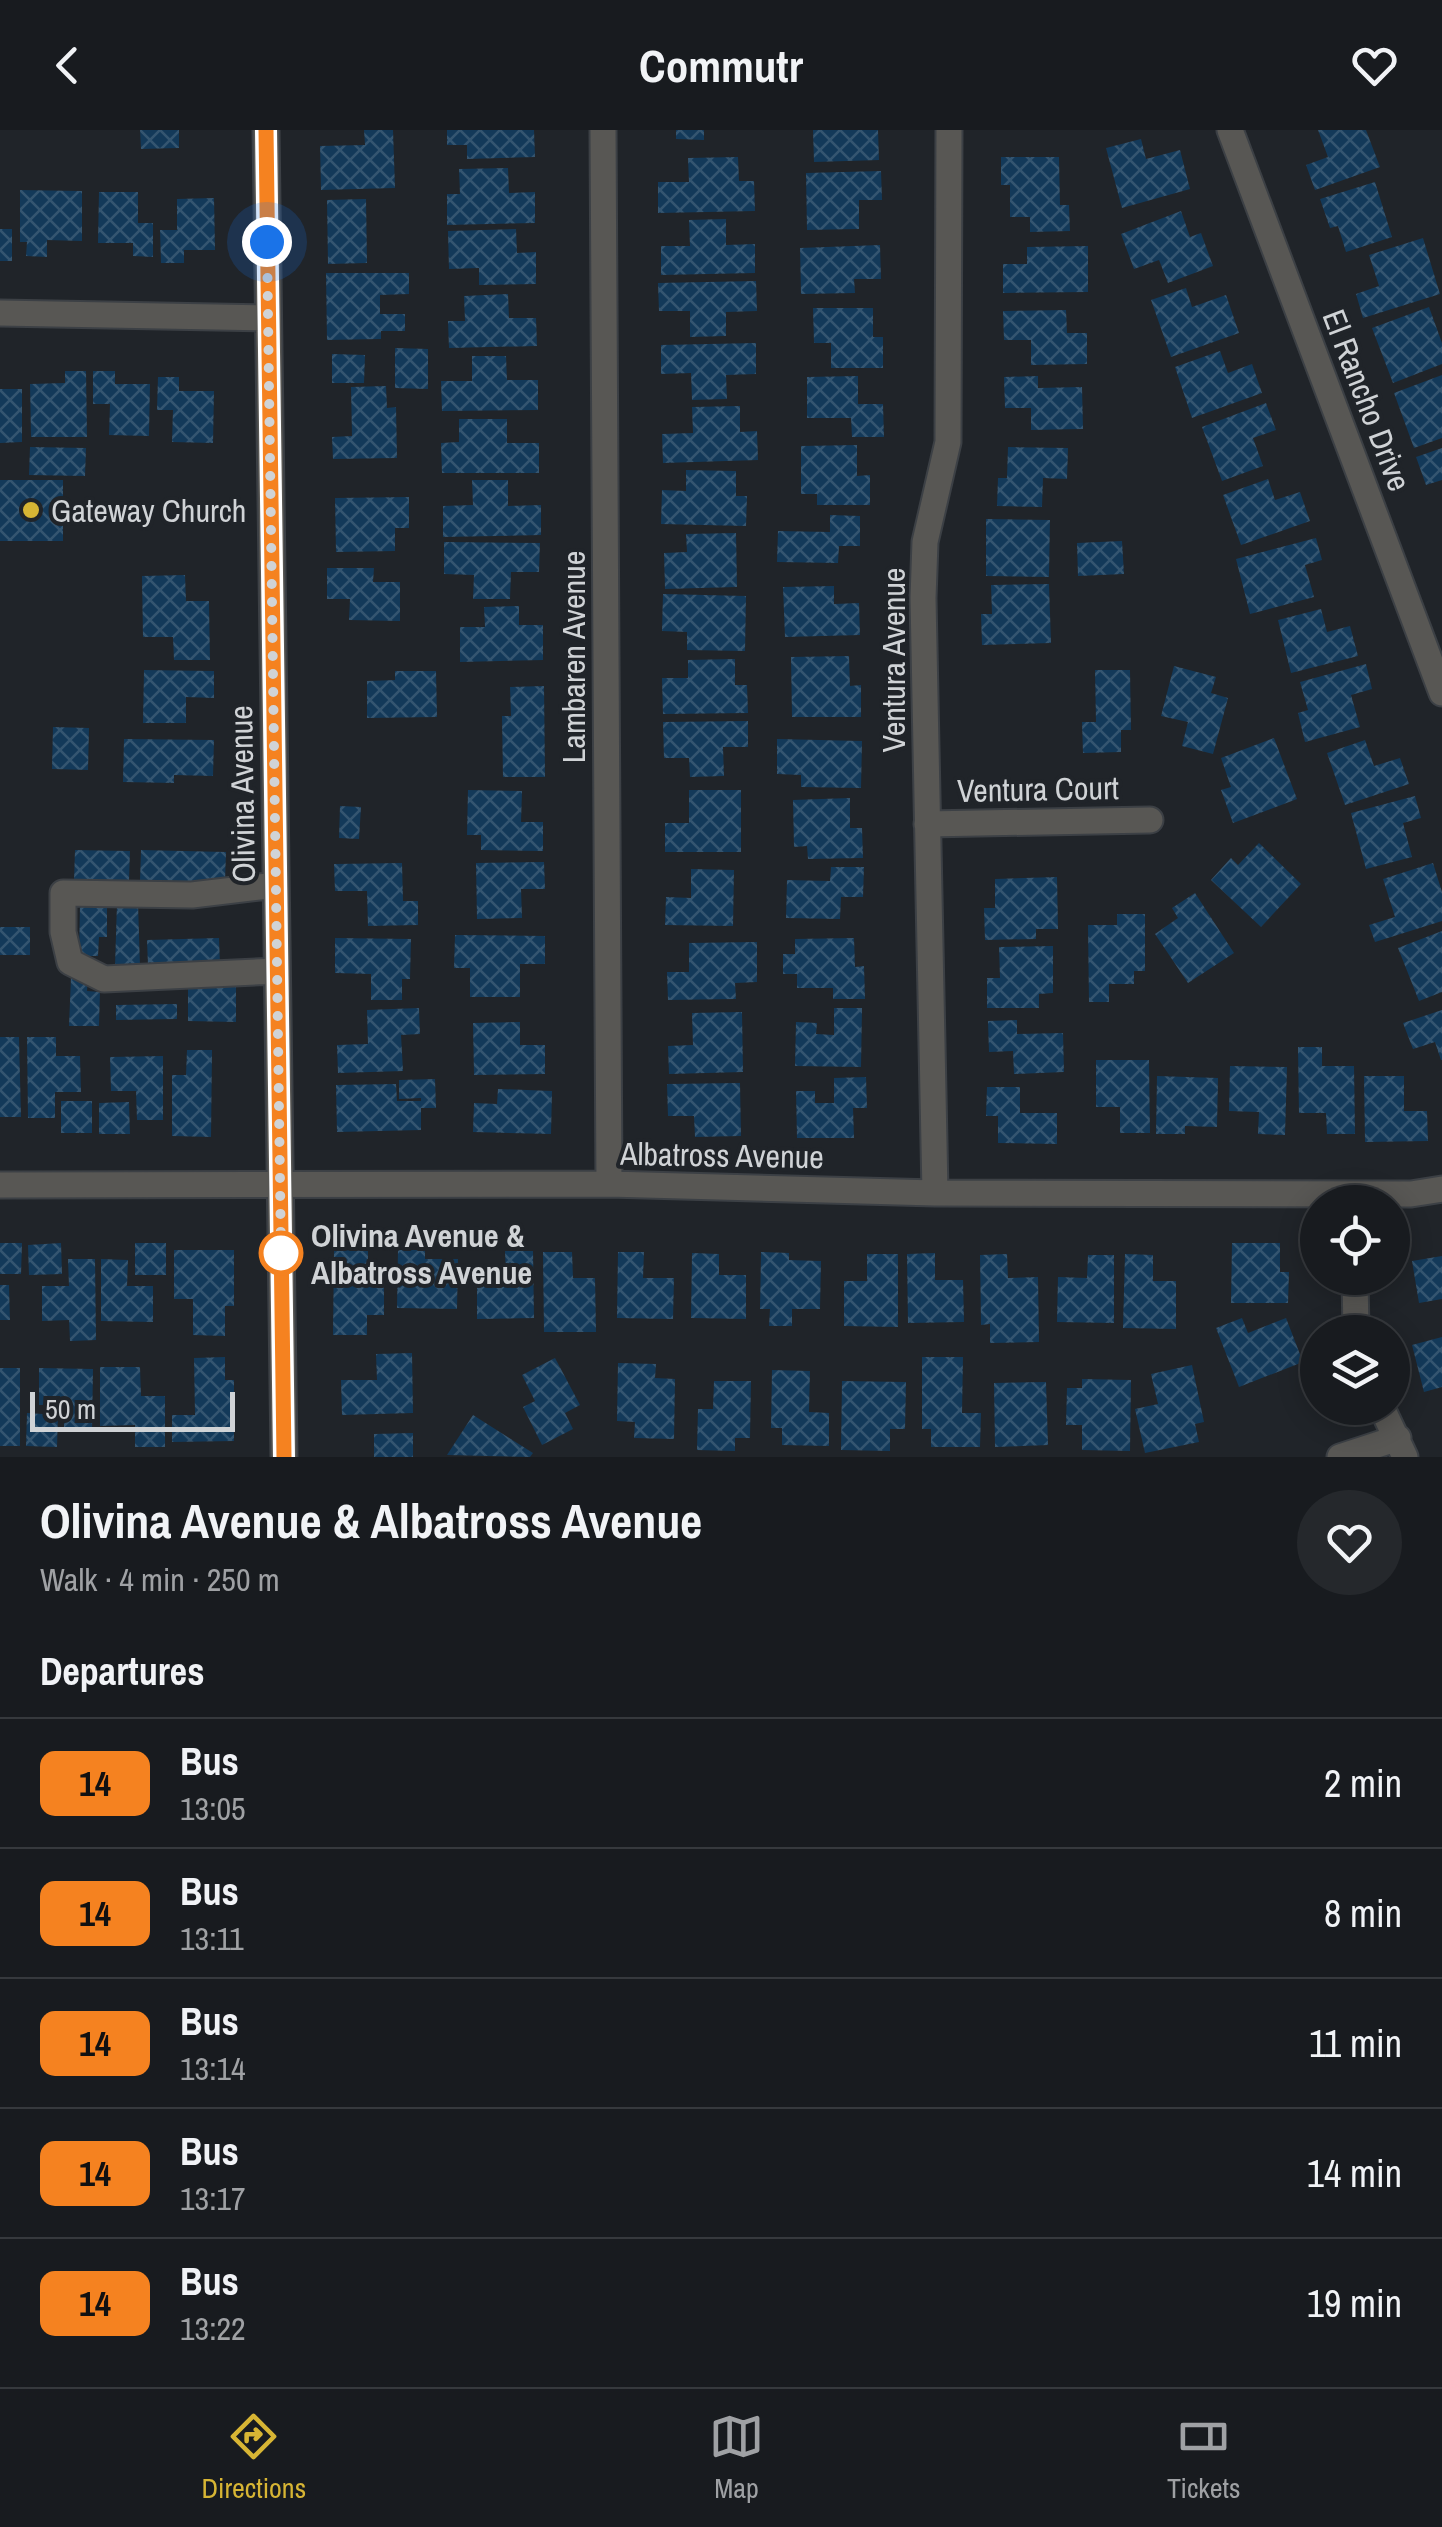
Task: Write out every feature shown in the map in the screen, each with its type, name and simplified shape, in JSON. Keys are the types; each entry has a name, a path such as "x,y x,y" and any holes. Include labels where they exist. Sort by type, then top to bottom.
{"street":[{"name":"Olivina Avenue","path":"266,130 284,1457"},
{"name":"Lambaren Avenue","path":"602,130 609,1184"},
{"name":"Ventura Avenue","path":"935,1193 923,598 925,542 948,442 949,130"},
{"name":"El Rancho Drive","path":"1230,130 1442,692"},
{"path":"0,313 268,318"},
{"name":"Ventura Court","path":"928,824 1150,820"},
{"path":"276,885 192,895 63,893 63,932 70,962 104,979 276,971"},
{"name":"Albatross Avenue","path":"0,1185 609,1184 1300,1197"},
{"name":"Albatross Avenue","path":"1410,1194 1442,1190"},
{"path":"1340,1457 1402,1448 1390,1425"}],"building":[{"path":"140,130 179,130 179,148 141,149"},
{"path":"364,130 393,130 395,188 321,190 320,146 365,145"},
{"path":"447,130 534,130 535,157 467,159 467,145 447,145"},
{"path":"676,130 704,130 704,140 676,139"},
{"path":"813,130 878,130 879,160 814,162"},
{"path":"1318,130 1366,130 1380,167 1315,190 1306,165 1328,157"},
{"path":"1141,139 1146,159 1180,150 1190,189 1122,208 1106,148"},
{"path":"738,157 739,181 754,181 755,211 658,213 658,182 689,182 688,158"},
{"path":"1001,157 1059,157 1060,205 1069,205 1070,231 1030,232 1030,217 1010,217 1010,185 1001,185"},
{"path":"508,168 509,193 535,192 535,223 447,225 447,194 460,194 459,169"},
{"path":"881,171 882,200 859,200 859,229 807,230 806,173"},
{"path":"1375,182 1392,237 1346,252 1338,226 1330,228 1320,199"},
{"path":"20,190 82,191 82,241 47,240 47,257 26,256 27,242 20,242"},
{"path":"99,192 138,192 138,223 153,223 153,257 133,256 133,243 98,243"},
{"path":"214,198 215,250 184,250 184,263 161,263 160,230 177,230 177,199"},
{"path":"366,199 367,263 328,264 327,200"},
{"path":"1181,211 1190,237 1201,233 1213,266 1168,283 1159,260 1134,269 1121,234"},
{"path":"726,219 726,245 755,244 755,273 661,275 661,246 690,246 689,220"},
{"path":"0,229 12,229 12,261 0,261"},
{"path":"516,229 517,253 536,252 536,284 479,285 479,268 449,269 448,231"},
{"path":"1423,238 1440,294 1363,318 1356,294 1379,286 1369,255"},
{"path":"880,245 881,279 854,279 855,293 801,294 800,248"},
{"path":"1088,246 1088,292 1003,293 1003,264 1027,264 1027,247"},
{"path":"326,273 409,273 409,294 380,295 380,314 405,314 405,331 381,331 381,339 327,340"},
{"path":"756,281 757,311 726,312 726,336 690,337 690,311 659,311 658,283"},
{"path":"1186,288 1192,307 1226,295 1239,333 1171,357 1151,300"},
{"path":"508,294 509,318 536,318 537,346 449,348 448,321 465,321 464,296"},
{"path":"1429,307 1442,343 1442,364 1393,383 1372,328"},
{"path":"813,308 873,308 873,337 883,337 883,368 831,368 831,343 814,343"},
{"path":"1066,310 1067,333 1087,333 1087,364 1031,365 1031,340 1004,340 1003,311"},
{"path":"756,343 756,374 726,375 727,399 692,400 691,373 661,374 661,345"},
{"path":"395,348 428,349 428,389 395,388"},
{"path":"1220,351 1228,373 1252,364 1262,393 1192,418 1175,367"},
{"path":"332,354 365,355 364,383 332,383"},
{"path":"472,356 506,356 507,380 538,380 538,410 442,411 441,381 472,381"},
{"path":"65,371 86,371 87,437 31,437 30,384 65,383"},
{"path":"93,371 115,371 115,384 150,384 149,436 109,435 110,404 93,404"},
{"path":"1442,375 1442,438 1414,448 1394,393"},
{"path":"858,376 858,404 883,404 884,437 852,437 851,418 807,418 807,377"},
{"path":"1038,376 1038,388 1082,387 1083,429 1031,430 1031,408 1005,408 1004,377"},
{"path":"158,377 179,377 179,391 214,391 213,443 172,442 173,410 157,410"},
{"path":"386,386 387,408 396,407 397,458 333,459 332,437 352,436 351,387"},
{"path":"0,389 22,389 22,442 0,443"},
{"path":"1266,403 1276,430 1253,438 1263,466 1222,481 1202,427"},
{"path":"740,406 740,432 757,431 758,460 663,463 662,434 693,433 692,407"},
{"path":"459,419 507,419 507,443 539,443 539,473 442,473 441,443 459,442"},
{"path":"857,445 857,476 870,475 870,505 817,505 817,494 801,494 801,446"},
{"path":"30,447 86,448 85,476 29,475"},
{"path":"1008,447 1068,448 1067,479 1043,478 1042,507 997,506 998,478 1007,478"},
{"path":"1442,448 1442,480 1426,485 1416,457"},
{"path":"686,470 736,471 736,496 747,496 746,526 661,524 662,490 686,491"},
{"path":"1268,479 1275,500 1300,492 1310,521 1241,545 1223,495"},
{"name":"Gateway Church","path":"0,480 63,480 63,541 0,541"},
{"path":"472,480 508,480 508,506 541,505 541,535 443,537 443,506 473,505"},
{"path":"409,497 409,528 395,528 395,551 336,552 335,498"},
{"path":"830,515 860,516 860,546 839,546 838,563 777,562 778,531 830,532"},
{"path":"986,519 1050,520 1049,577 986,576"},
{"path":"736,533 737,587 665,589 664,553 687,552 686,534"},
{"path":"1316,538 1322,560 1305,565 1314,597 1250,614 1236,559"},
{"path":"1122,541 1124,574 1078,576 1077,543"},
{"path":"444,542 540,543 539,572 511,572 510,599 473,599 474,575 444,574"},
{"path":"327,568 374,568 373,582 400,582 400,621 349,620 350,599 327,599"},
{"path":"185,575 186,601 209,601 210,660 174,660 173,637 143,637 142,576"},
{"path":"1049,584 1051,643 982,645 981,614 992,614 991,585"},
{"path":"834,586 834,604 859,603 860,635 785,637 783,587"},
{"path":"663,594 746,596 745,651 687,650 687,632 662,631"},
{"path":"519,606 519,625 543,625 543,660 460,662 460,627 485,627 484,607"},
{"path":"1321,609 1327,632 1350,626 1358,656 1291,673 1278,620"},
{"path":"849,656 850,686 861,685 861,717 792,717 791,657"},
{"path":"735,659 735,685 747,685 748,713 663,714 662,678 688,678 688,660"},
{"path":"1366,664 1372,689 1351,695 1360,727 1305,742 1298,713 1308,710 1300,682"},
{"path":"1174,666 1216,677 1211,693 1228,698 1213,754 1182,746 1188,722 1161,716"},
{"path":"144,670 214,671 214,698 186,697 186,723 143,723"},
{"path":"1095,670 1130,670 1131,730 1121,730 1121,752 1083,753 1082,722 1096,722"},
{"path":"395,671 436,671 437,717 367,718 367,681 395,680"},
{"path":"544,686 545,777 503,777 502,716 511,716 510,687"},
{"path":"748,721 748,747 723,747 724,776 690,777 689,758 664,758 663,722"},
{"path":"53,727 89,728 88,770 52,769"},
{"path":"1274,738 1297,799 1233,823 1221,790 1231,787 1221,758"},
{"path":"124,739 214,740 213,776 174,775 174,783 123,782"},
{"path":"777,739 862,741 861,788 801,787 801,775 777,774"},
{"path":"1365,740 1374,766 1400,758 1409,784 1345,805 1327,753"},
{"path":"468,790 522,791 521,822 543,822 543,851 481,850 481,835 467,835"},
{"path":"689,790 741,790 741,852 665,852 665,823 689,823"},
{"path":"1415,796 1421,818 1403,823 1412,857 1366,869 1351,813"},
{"path":"850,798 850,828 862,828 863,858 808,859 807,846 794,847 793,800"},
{"path":"340,806 361,807 359,839 339,838"},
{"path":"1259,843 1301,884 1261,927 1211,880 1231,858 1238,865"},
{"path":"75,850 130,851 129,882 74,881"},
{"path":"141,850 226,852 225,882 140,880"},
{"path":"544,862 545,889 521,889 522,918 477,919 476,863"},
{"path":"402,863 403,901 418,901 418,925 368,926 367,891 335,891 334,864"},
{"path":"1433,863 1442,892 1442,921 1375,942 1369,925 1395,917 1383,879"},
{"path":"831,867 864,867 863,897 841,897 840,919 786,918 787,880 830,881"},
{"path":"691,869 734,870 733,926 665,925 666,897 691,898"},
{"path":"1057,877 1058,929 1036,929 1036,939 985,940 984,908 995,908 995,879"},
{"path":"1195,893 1234,953 1188,983 1155,934 1178,918 1172,908"},
{"path":"117,903 138,903 140,966 115,967"},
{"path":"80,906 107,907 107,937 99,937 98,956 79,956"},
{"path":"1117,914 1145,914 1145,971 1134,971 1134,984 1109,984 1109,1002 1089,1002 1088,925 1117,925"},
{"path":"0,927 30,927 30,955 0,955"},
{"path":"1442,931 1442,992 1419,1001 1398,948"},
{"path":"455,935 545,936 545,964 520,964 520,997 470,997 470,968 454,968"},
{"path":"219,938 220,964 148,966 147,940"},
{"path":"335,938 411,939 410,979 402,979 402,1000 371,1000 371,974 335,973"},
{"path":"854,938 855,967 864,966 865,999 833,999 833,988 797,988 797,974 783,974 783,954 795,954 795,939"},
{"path":"757,942 757,982 735,983 736,999 668,1000 667,972 689,972 689,943"},
{"path":"1053,946 1053,993 1039,994 1039,1008 987,1008 987,978 1000,978 999,947"},
{"path":"71,977 88,978 87,991 100,992 99,1026 69,1026"},
{"path":"188,985 236,986 236,1022 188,1021"},
{"path":"177,1004 177,1019 116,1020 116,1005"},
{"path":"419,1008 420,1034 401,1035 403,1071 338,1073 337,1045 368,1044 367,1010"},
{"path":"834,1008 862,1008 861,1067 795,1066 796,1022 817,1023 816,1034 834,1035"},
{"path":"1442,1010 1441,1060 1435,1042 1413,1049 1403,1023"},
{"path":"742,1012 743,1072 669,1074 668,1046 693,1045 692,1013"},
{"path":"1017,1020 1017,1034 1063,1033 1064,1072 1014,1074 1013,1051 989,1052 988,1021"},
{"path":"520,1022 520,1045 545,1045 545,1074 474,1075 473,1023"},
{"path":"0,1037 19,1037 21,1117 0,1117"},
{"path":"27,1037 56,1037 56,1056 80,1056 81,1092 55,1092 55,1118 28,1118"},
{"path":"1298,1047 1322,1047 1322,1066 1354,1066 1355,1134 1327,1134 1326,1113 1299,1113"},
{"path":"187,1050 212,1050 211,1137 172,1136 172,1075 186,1075"},
{"path":"163,1056 163,1120 137,1120 136,1091 111,1091 110,1057"},
{"path":"1096,1060 1149,1060 1150,1133 1120,1133 1120,1107 1096,1107"},
{"path":"1230,1066 1287,1067 1285,1135 1258,1134 1259,1112 1229,1111"},
{"path":"1157,1076 1218,1078 1217,1127 1185,1126 1185,1134 1156,1134"},
{"path":"1364,1076 1404,1076 1404,1111 1427,1111 1428,1141 1365,1142"},
{"path":"866,1077 867,1108 853,1108 854,1138 797,1138 796,1091 815,1091 815,1103 834,1103 834,1078"},
{"path":"435,1079 436,1108 421,1108 421,1130 337,1132 336,1085 396,1084 397,1101 421,1101 399,1099 399,1080"},
{"path":"740,1083 741,1136 695,1137 694,1116 668,1116 667,1084"},
{"path":"987,1087 1020,1087 1020,1113 1057,1113 1057,1144 998,1143 998,1116 986,1116"},
{"path":"498,1089 552,1091 551,1134 473,1132 474,1103 497,1104"},
{"path":"61,1101 92,1101 92,1133 61,1133"},
{"path":"129,1102 130,1134 99,1134 99,1103"},
{"path":"0,1243 22,1243 21,1274 0,1274"},
{"path":"61,1243 62,1274 29,1275 28,1245"},
{"path":"135,1243 166,1243 166,1275 135,1275"},
{"path":"1232,1243 1280,1243 1280,1272 1289,1272 1288,1303 1231,1303"},
{"path":"174,1250 234,1250 234,1306 225,1306 225,1336 193,1335 193,1299 174,1299"},
{"path":"334,1250 368,1251 368,1277 384,1277 384,1315 367,1315 367,1335 333,1335"},
{"path":"398,1250 425,1250 425,1259 458,1259 457,1309 397,1308"},
{"path":"505,1251 533,1251 534,1318 477,1319 477,1278 506,1277"},
{"path":"543,1252 572,1252 573,1278 595,1278 596,1332 544,1332"},
{"path":"618,1252 644,1252 643,1278 674,1278 673,1319 617,1318"},
{"path":"761,1252 789,1253 789,1260 821,1261 820,1309 792,1309 792,1326 769,1326 770,1309 760,1309"},
{"path":"692,1253 719,1254 719,1275 746,1275 746,1319 691,1318"},
{"path":"935,1253 935,1280 963,1280 964,1322 908,1323 907,1254"},
{"path":"867,1254 898,1254 898,1327 844,1326 844,1281 867,1281"},
{"path":"1007,1254 1008,1278 1038,1277 1039,1342 990,1343 990,1324 981,1325 980,1255"},
{"path":"1125,1254 1153,1255 1153,1281 1176,1281 1176,1329 1123,1328"},
{"path":"1088,1255 1114,1255 1114,1323 1057,1322 1058,1277 1087,1278"},
{"path":"1442,1256 1442,1299 1419,1303 1412,1261"},
{"path":"68,1259 95,1259 96,1340 70,1341 69,1320 42,1321 42,1286 69,1286"},
{"path":"101,1259 128,1260 127,1286 153,1286 153,1322 101,1321"},
{"path":"0,1285 9,1285 10,1320 0,1320"},
{"path":"1242,1318 1248,1333 1286,1318 1300,1363 1239,1387 1216,1328"},
{"path":"1442,1337 1442,1387 1424,1392 1412,1345"},
{"path":"412,1353 413,1413 342,1415 341,1380 377,1380 376,1354"},
{"path":"225,1357 225,1380 234,1380 234,1441 172,1442 172,1415 195,1415 194,1358"},
{"path":"922,1357 963,1357 962,1413 981,1413 980,1447 931,1447 931,1429 922,1429"},
{"path":"555,1358 580,1405 565,1413 573,1429 542,1445 523,1407 535,1401 522,1375"},
{"path":"618,1363 656,1364 655,1378 675,1379 674,1439 634,1438 635,1422 617,1421"},
{"path":"1192,1365 1204,1422 1195,1424 1199,1442 1145,1453 1135,1409 1158,1404 1151,1374"},
{"path":"100,1367 140,1367 141,1396 165,1396 165,1447 135,1447 135,1425 100,1426"},
{"path":"0,1368 20,1368 20,1446 0,1446"},
{"path":"39,1368 93,1369 92,1431 64,1431 64,1405 39,1405"},
{"path":"772,1370 810,1371 809,1412 829,1413 829,1446 782,1445 782,1428 771,1428"},
{"path":"1082,1379 1131,1380 1130,1451 1082,1450 1082,1425 1066,1425 1067,1388 1082,1388"},
{"path":"714,1381 751,1381 750,1438 735,1438 735,1451 697,1450 698,1409 713,1409"},
{"path":"842,1381 906,1382 905,1429 890,1429 890,1451 841,1450"},
{"path":"1046,1382 1048,1445 995,1447 994,1383"},
{"path":"27,1413 58,1415 57,1447 26,1446"},
{"path":"473,1415 533,1453 530,1457 447,1455"},
{"path":"413,1433 413,1457 374,1457 374,1434"}],"bus line":[{"name":"14","path":"266,130 284,1457"}],"place":[{"name":"Gateway Church","path":"31,510"},
{"name":"Olivina Avenue & Albatross Avenue","path":"281,1253"}],"route":[{"path":"267,242 281,1253"}]}
